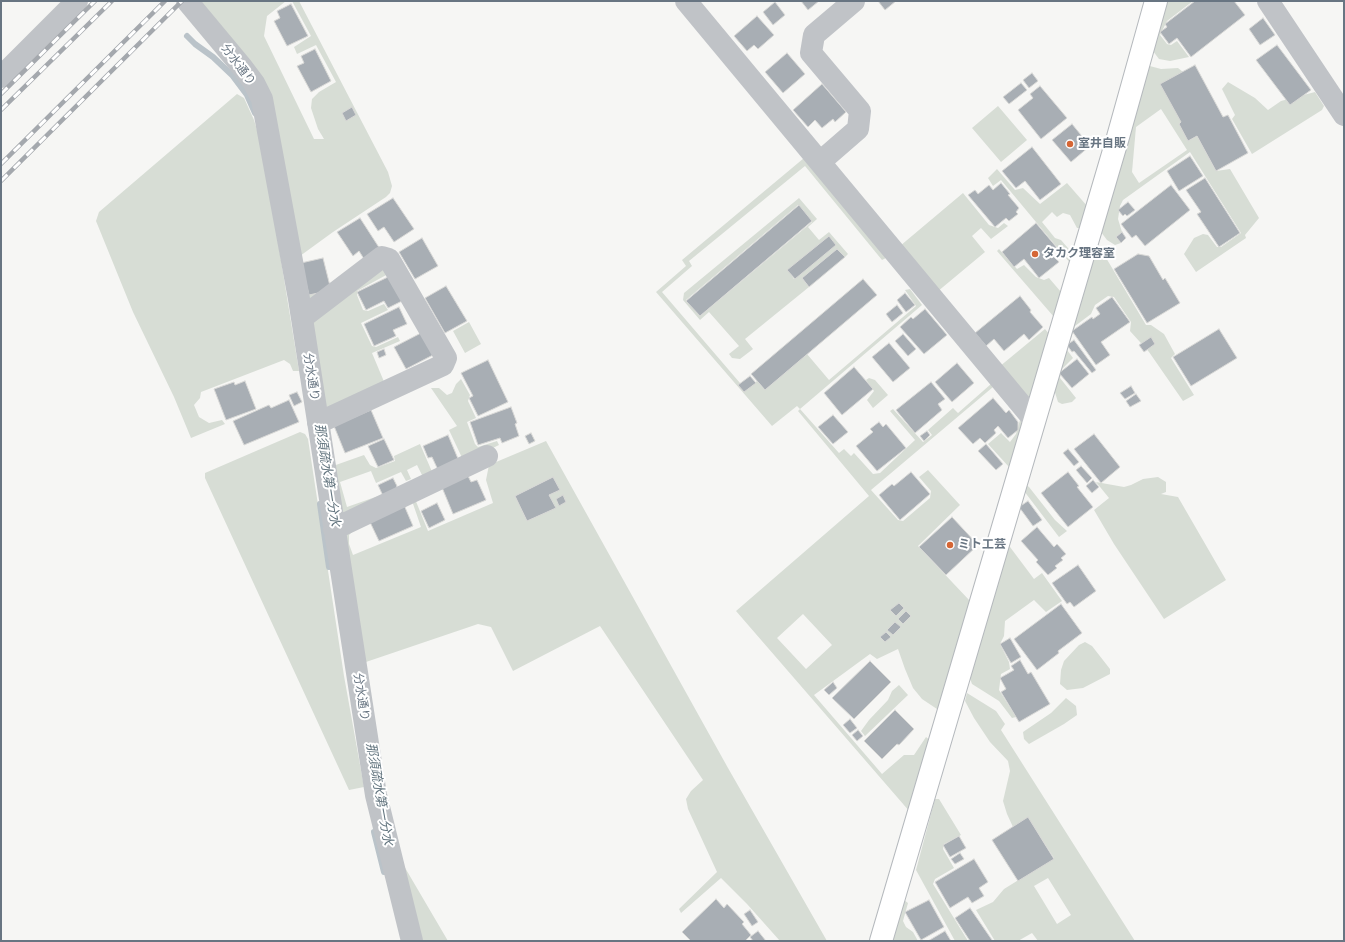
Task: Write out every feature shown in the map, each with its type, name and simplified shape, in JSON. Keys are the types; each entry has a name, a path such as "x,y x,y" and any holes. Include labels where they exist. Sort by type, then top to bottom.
{"street":[{"path":"1,77 77,1"},
{"name":"分水通り","path":"187,1 242,67 254,83 262,99 302,318 376,795 412,941"},
{"path":"686,1 1034,420"},
{"path":"820,162 858,128 860,111 811,53 814,35 854,1"},
{"path":"881,941 1118,137 1156,1"},
{"path":"1268,1 1344,115"},
{"path":"302,318 382,257 389,259 446,358 443,365 318,423"},
{"path":"334,529 487,456"}],"shaded area":[{"path":"202,1 286,1 267,16 264,36 314,139 324,139 318,129 311,108 312,99 319,92 336,82 316,45 297,54 294,47 311,36 292,1 299,1 388,172 392,186 390,193 386,197 300,256 309,295 318,293 319,297 310,302 304,299 268,100 261,84 197,5"},
{"path":"1164,1 1193,1 1167,21 1160,35 1167,44 1171,45 1177,41 1189,57 1170,61 1159,59 1150,47"},
{"path":"1146,65 1161,69 1178,68 1183,72 1181,122 1179,124 1188,141 1197,136 1216,171 1230,169 1259,218 1245,235 1246,238 1196,272 1184,254 1194,238 1203,234 1208,235 1217,247 1221,247 1241,233 1190,152 1123,200 1120,206 1118,219 1122,232 1116,237 1121,243 1115,245 1107,240 1101,232","holes":["1161,109 1187,150 1139,183 1132,172 1136,127"]},
{"path":"1228,82 1255,98 1268,110 1281,101 1315,92 1324,106 1322,110 1252,154 1232,119 1235,115 1222,89"},
{"path":"237,94 244,98 254,120 263,150 299,371 293,371 290,364 284,360 201,392 200,398 194,405 199,417 209,423 222,420 225,424 191,438 174,397 133,312 96,221 99,212"},
{"path":"998,106 1027,140 1001,162 972,128"},
{"path":"804,158 886,258 882,260 805,166 689,261 692,266 662,292 746,390 757,381 765,390 807,354 829,380 916,306 905,290 910,289 922,305 800,409 797,406 772,426 656,292 686,266 682,260"},
{"path":"997,169 1015,190 1023,188 1040,204 1067,183 1088,207 1081,228 1077,228 1070,215 1063,213 1057,217 1052,212 1042,222 1055,238 1061,240 1074,255 1071,264 1001,180 993,186 988,178"},
{"path":"963,193 989,225 998,228 1004,223 1008,226 991,239 981,228 972,236 985,252 937,292 900,246"},
{"path":"799,198 817,219 808,227 819,240 829,232 848,254 845,257 837,249 802,278 809,287 745,339 753,349 740,359 732,358 729,354 739,346 709,312 700,320 683,300 684,293","holes":["798,205 812,222 700,316 686,300","829,236 795,279 794,279 788,270"]},
{"path":"1096,241 1146,325 1151,325 1164,334 1175,354 1171,358 1194,395 1183,401 1149,352 1130,331 1131,322 1114,297 1108,296 1095,305 1091,314 1075,326 1067,350 1073,358 1062,369 1060,378 1076,398 1072,402 1062,404 1058,402 1052,383"},
{"path":"999,249 1017,269 1024,265 1036,277 1044,280 1049,278 1061,292 1054,317 997,251"},
{"path":"379,267 388,274 357,291 357,295 363,310 368,311 384,304 388,310 361,323 372,346 376,347 398,337 400,341 372,353 385,384 324,409 309,321"},
{"path":"469,322 481,344 465,353 453,331"},
{"path":"1045,329 1050,335 1029,398 999,367"},
{"path":"869,378 875,380 888,395 873,408 867,400 874,391 866,380"},
{"path":"461,379 470,395 468,401 476,418 467,422 475,444 478,447 497,441 499,445 464,462 449,430 457,426 431,388 439,388 447,395 452,393 456,384"},
{"path":"991,384 993,387 871,490 898,520 903,521 930,498 931,491 919,477 928,470 960,505 918,546 970,601 940,711 922,699 913,688 898,649 877,659 870,654 814,695 882,774 904,755 914,755 926,737 931,741 910,812 736,611 869,496 798,411 800,409 839,453 844,449 851,456 854,453 873,474 880,473 915,440 890,411 893,409 923,442 932,435 928,430 953,408 958,413","holes":["803,614 832,645 806,669 777,638"]},
{"path":"1020,420 1022,422 1009,467 988,444 1001,433 1010,442 1016,434"},
{"path":"300,432 305,434 308,439 344,676 364,787 349,790 205,478 205,473"},
{"path":"546,441 728,768 827,941 780,941 747,904 721,878 681,913 679,909 717,872 688,809 686,799 691,791 703,780 600,626 513,671 491,627 478,624 363,663 341,531 356,528 349,535 349,544 353,555 421,527 411,498 415,499 428,531 493,503 486,480 489,465","holes":["553,477 559,490 549,495 555,508 527,521 515,496"]},
{"path":"420,444 433,474 424,479 417,465 407,470 411,479 406,481 401,472 376,483 371,471 340,482 347,507 381,495 346,515 340,512 333,466 364,455 370,465 376,468 395,461 394,456"},
{"path":"1158,477 1166,482 1166,492 1161,494 1178,497 1226,580 1164,619 1114,544 1094,510 1109,498 1096,482 1124,487 1143,479"},
{"path":"1025,484 1055,520 1067,531 1059,537 1024,491"},
{"path":"1007,543 1034,579 1042,573 1062,601 1046,612 1034,600 1005,621 1004,636 1000,644 1009,662 1010,669 1001,674 999,690 1016,717 1012,718 999,701 972,684 968,673"},
{"path":"1085,642 1092,646 1110,669 1110,674 1083,688 1067,690 1060,684 1061,670 1064,661 1079,645"},
{"path":"899,685 908,695 865,736 861,731 888,700 892,691"},
{"path":"967,693 996,711 1005,724 1001,730 1135,941 1038,941 1032,933 1018,941 995,941 976,910 993,902 1004,889 1054,858 1028,818 1013,827 1003,801 1010,771 1008,761 990,742 965,701","holes":["1048,878 1071,915 1057,924 1034,886"]},
{"path":"1066,698 1076,706 1077,715 1029,744 1024,739 1023,732 1051,713"},
{"path":"935,799 939,799 961,835 944,844 943,849 954,868 935,879 933,884 968,941 955,941 916,870"},
{"path":"404,866 448,941 419,941"},
{"path":"904,900 908,903 903,921 906,927 913,932 918,941 893,941"}],"building":[{"path":"801,1 819,1 808,10"},
{"path":"878,1 896,1 885,10"},
{"path":"1195,1 1234,1 1245,15 1191,57 1177,38 1169,44 1160,32 1167,27 1165,24"},
{"path":"775,2 785,15 773,25 763,12"},
{"path":"291,4 308,36 287,46 274,21 280,18 277,11"},
{"path":"757,16 774,35 758,49 754,45 747,51 734,36"},
{"path":"1263,18 1275,35 1260,45 1249,29"},
{"path":"1277,45 1311,90 1290,105 1256,60"},
{"path":"315,49 331,81 311,92 297,66 304,63 301,56"},
{"path":"787,53 805,74 783,93 765,72"},
{"path":"1195,65 1223,117 1228,115 1248,153 1216,171 1197,136 1188,141 1179,124 1181,122 1160,84"},
{"path":"1032,73 1038,81 1029,88 1023,80"},
{"path":"1021,83 1027,90 1009,104 1003,97"},
{"path":"822,84 846,112 835,122 833,119 822,128 815,120 808,127 793,110"},
{"path":"1040,86 1067,118 1041,139 1018,110 1033,98 1030,94"},
{"path":"352,107 356,115 346,121 342,113"},
{"path":"1072,124 1090,146 1071,162 1052,140"},
{"path":"1032,147 1061,184 1040,200 1025,181 1016,188 1002,171"},
{"path":"1190,156 1203,176 1179,191 1167,171"},
{"path":"1205,178 1240,233 1219,247 1197,214 1201,212 1186,190"},
{"path":"1001,183 1010,194 1008,195 1019,208 1016,212 1018,214 1009,221 1006,218 995,227 968,195 975,190 978,194 989,185 993,190"},
{"path":"1171,185 1190,210 1145,246 1136,235 1132,238 1121,224"},
{"path":"393,198 414,229 394,242 384,227 378,231 367,214"},
{"path":"1128,202 1135,210 1127,216 1125,214 1123,216 1118,210"},
{"path":"799,205 812,221 700,316 686,301"},
{"path":"360,218 380,249 364,259 359,251 353,256 337,232"},
{"path":"1036,223 1058,249 1052,254 1059,262 1039,278 1024,259 1014,267 1002,252"},
{"path":"1122,232 1126,238 1121,243 1116,237"},
{"path":"829,236 836,245 795,279 787,270"},
{"path":"422,238 438,266 415,279 399,252"},
{"path":"837,249 845,257 809,287 802,278"},
{"path":"1138,254 1149,256 1163,280 1165,278 1180,303 1147,323 1114,269"},
{"path":"323,258 330,286 318,293 309,295 301,263"},
{"path":"390,276 402,301 388,308 384,301 366,310 357,292"},
{"path":"863,279 877,295 765,390 751,374"},
{"path":"446,286 467,321 445,333 425,298"},
{"path":"905,293 915,305 906,312 897,300"},
{"path":"1020,296 1031,310 1030,312 1043,327 1029,340 1024,334 1004,351 994,339 986,346 975,333"},
{"path":"1112,297 1130,322 1101,342 1110,355 1096,365 1072,331 1092,317 1093,319 1100,314 1096,308"},
{"path":"897,305 903,313 892,322 886,314"},
{"path":"399,307 407,324 393,330 396,336 374,346 364,324"},
{"path":"925,309 947,335 924,354 900,327 911,317 913,319"},
{"path":"1219,329 1237,358 1191,386 1173,357"},
{"path":"421,333 433,355 406,369 394,347"},
{"path":"903,334 916,349 908,356 895,341"},
{"path":"1151,337 1155,344 1144,352 1139,345"},
{"path":"1074,340 1096,370 1092,373 1074,351 1072,352 1067,345"},
{"path":"889,343 910,368 893,382 872,357"},
{"path":"384,349 386,355 379,358 377,352"},
{"path":"1077,359 1089,374 1072,388 1059,373"},
{"path":"488,360 508,402 478,416 469,398 473,396 461,373"},
{"path":"957,363 974,383 952,402 935,382"},
{"path":"854,367 873,389 842,415 824,393"},
{"path":"750,376 756,383 744,392 738,385"},
{"path":"245,381 256,409 226,420 214,389 234,382 235,385"},
{"path":"931,382 945,399 938,404 942,410 915,433 896,410"},
{"path":"1131,386 1135,393 1125,399 1120,393"},
{"path":"297,392 302,402 294,406 289,395"},
{"path":"1136,394 1141,401 1130,407 1126,401"},
{"path":"993,398 1006,413 1009,410 1018,422 1018,430 1008,438 998,426 994,430 996,433 985,443 980,438 973,444 958,428"},
{"path":"289,400 299,422 244,445 233,421 269,405 271,408"},
{"path":"511,407 517,423 515,424 519,436 502,443 500,438 478,445 470,422"},
{"path":"371,410 383,438 345,453 334,426"},
{"path":"833,415 848,432 833,444 818,427"},
{"path":"879,422 883,427 886,424 906,448 877,471 856,446 873,432 870,429"},
{"path":"927,431 930,435 924,441 920,436"},
{"path":"531,433 535,441 529,444 525,436"},
{"path":"1094,434 1120,467 1101,483 1074,449"},
{"path":"448,435 459,461 438,470 432,457 428,458 423,446"},
{"path":"384,439 394,460 378,467 368,446"},
{"path":"986,444 1003,464 996,470 978,451"},
{"path":"1068,449 1079,462 1074,466 1063,453"},
{"path":"1081,466 1092,478 1087,483 1076,470"},
{"path":"911,472 930,494 900,520 879,495 892,484 894,486"},
{"path":"1068,472 1079,486 1077,487 1093,507 1068,527 1041,493"},
{"path":"467,474 471,482 477,480 486,500 453,514 441,485"},
{"path":"553,477 560,490 549,495 556,508 527,521 515,496"},
{"path":"393,478 397,486 394,493 384,498 378,485"},
{"path":"1093,480 1099,487 1092,493 1086,486"},
{"path":"563,495 566,502 559,506 556,499"},
{"path":"1028,501 1042,520 1033,526 1019,507"},
{"path":"437,503 445,520 429,528 421,511"},
{"path":"404,505 413,526 379,541 369,520"},
{"path":"952,517 978,545 946,575 919,547"},
{"path":"1037,527 1054,547 1057,544 1066,554 1061,558 1063,560 1055,566 1057,568 1048,575 1036,562 1038,560 1021,541"},
{"path":"1078,565 1096,591 1074,607 1070,602 1067,604 1052,583"},
{"path":"899,603 904,608 896,616 890,610"},
{"path":"1061,604 1082,633 1058,651 1059,653 1037,670 1014,639"},
{"path":"906,611 911,616 903,624 898,619"},
{"path":"895,622 901,627 893,635 887,630"},
{"path":"886,632 891,637 885,642 880,637"},
{"path":"1010,638 1021,657 1011,663 1000,644"},
{"path":"1020,660 1028,674 1031,672 1050,704 1019,722 1001,692 1006,689 1000,678 1014,670 1011,666"},
{"path":"870,661 891,682 854,719 832,698"},
{"path":"833,682 837,688 829,695 824,690"},
{"path":"895,710 914,729 899,745 897,744 882,759 864,741"},
{"path":"850,719 857,728 850,733 843,725"},
{"path":"858,730 863,736 857,741 852,735"},
{"path":"1028,817 1054,859 1018,881 992,840"},
{"path":"959,836 966,848 950,857 943,845"},
{"path":"960,853 964,859 955,864 951,859"},
{"path":"974,859 988,882 979,888 984,896 972,903 968,897 950,908 935,882"},
{"path":"716,899 724,908 727,904 744,922 742,924 751,935 746,940 747,941 691,941 682,932"},
{"path":"929,900 944,927 921,940 905,912"},
{"path":"970,908 992,940 991,941 970,941 955,918"},
{"path":"750,910 758,922 752,926 744,914"},
{"path":"758,931 766,941 753,941 750,937"},
{"path":"945,931 951,941 928,941"}],"waterway":[{"name":"那須疏水第一分水","path":"187,36 232,75 247,95 255,113"},
{"name":"那須疏水第一分水","path":"320,504 329,567"},
{"name":"那須疏水第一分水","path":"374,832 384,872"}],"railway":[{"path":"1,94 95,1"},
{"path":"1,110 112,1"},
{"path":"1,164 165,1"},
{"path":"1,181 182,1"}],"place":[{"name":"室井自販","path":"1070,144"},
{"name":"タカク理容室","path":"1035,254"},
{"name":"ミト工芸","path":"950,545"}]}
